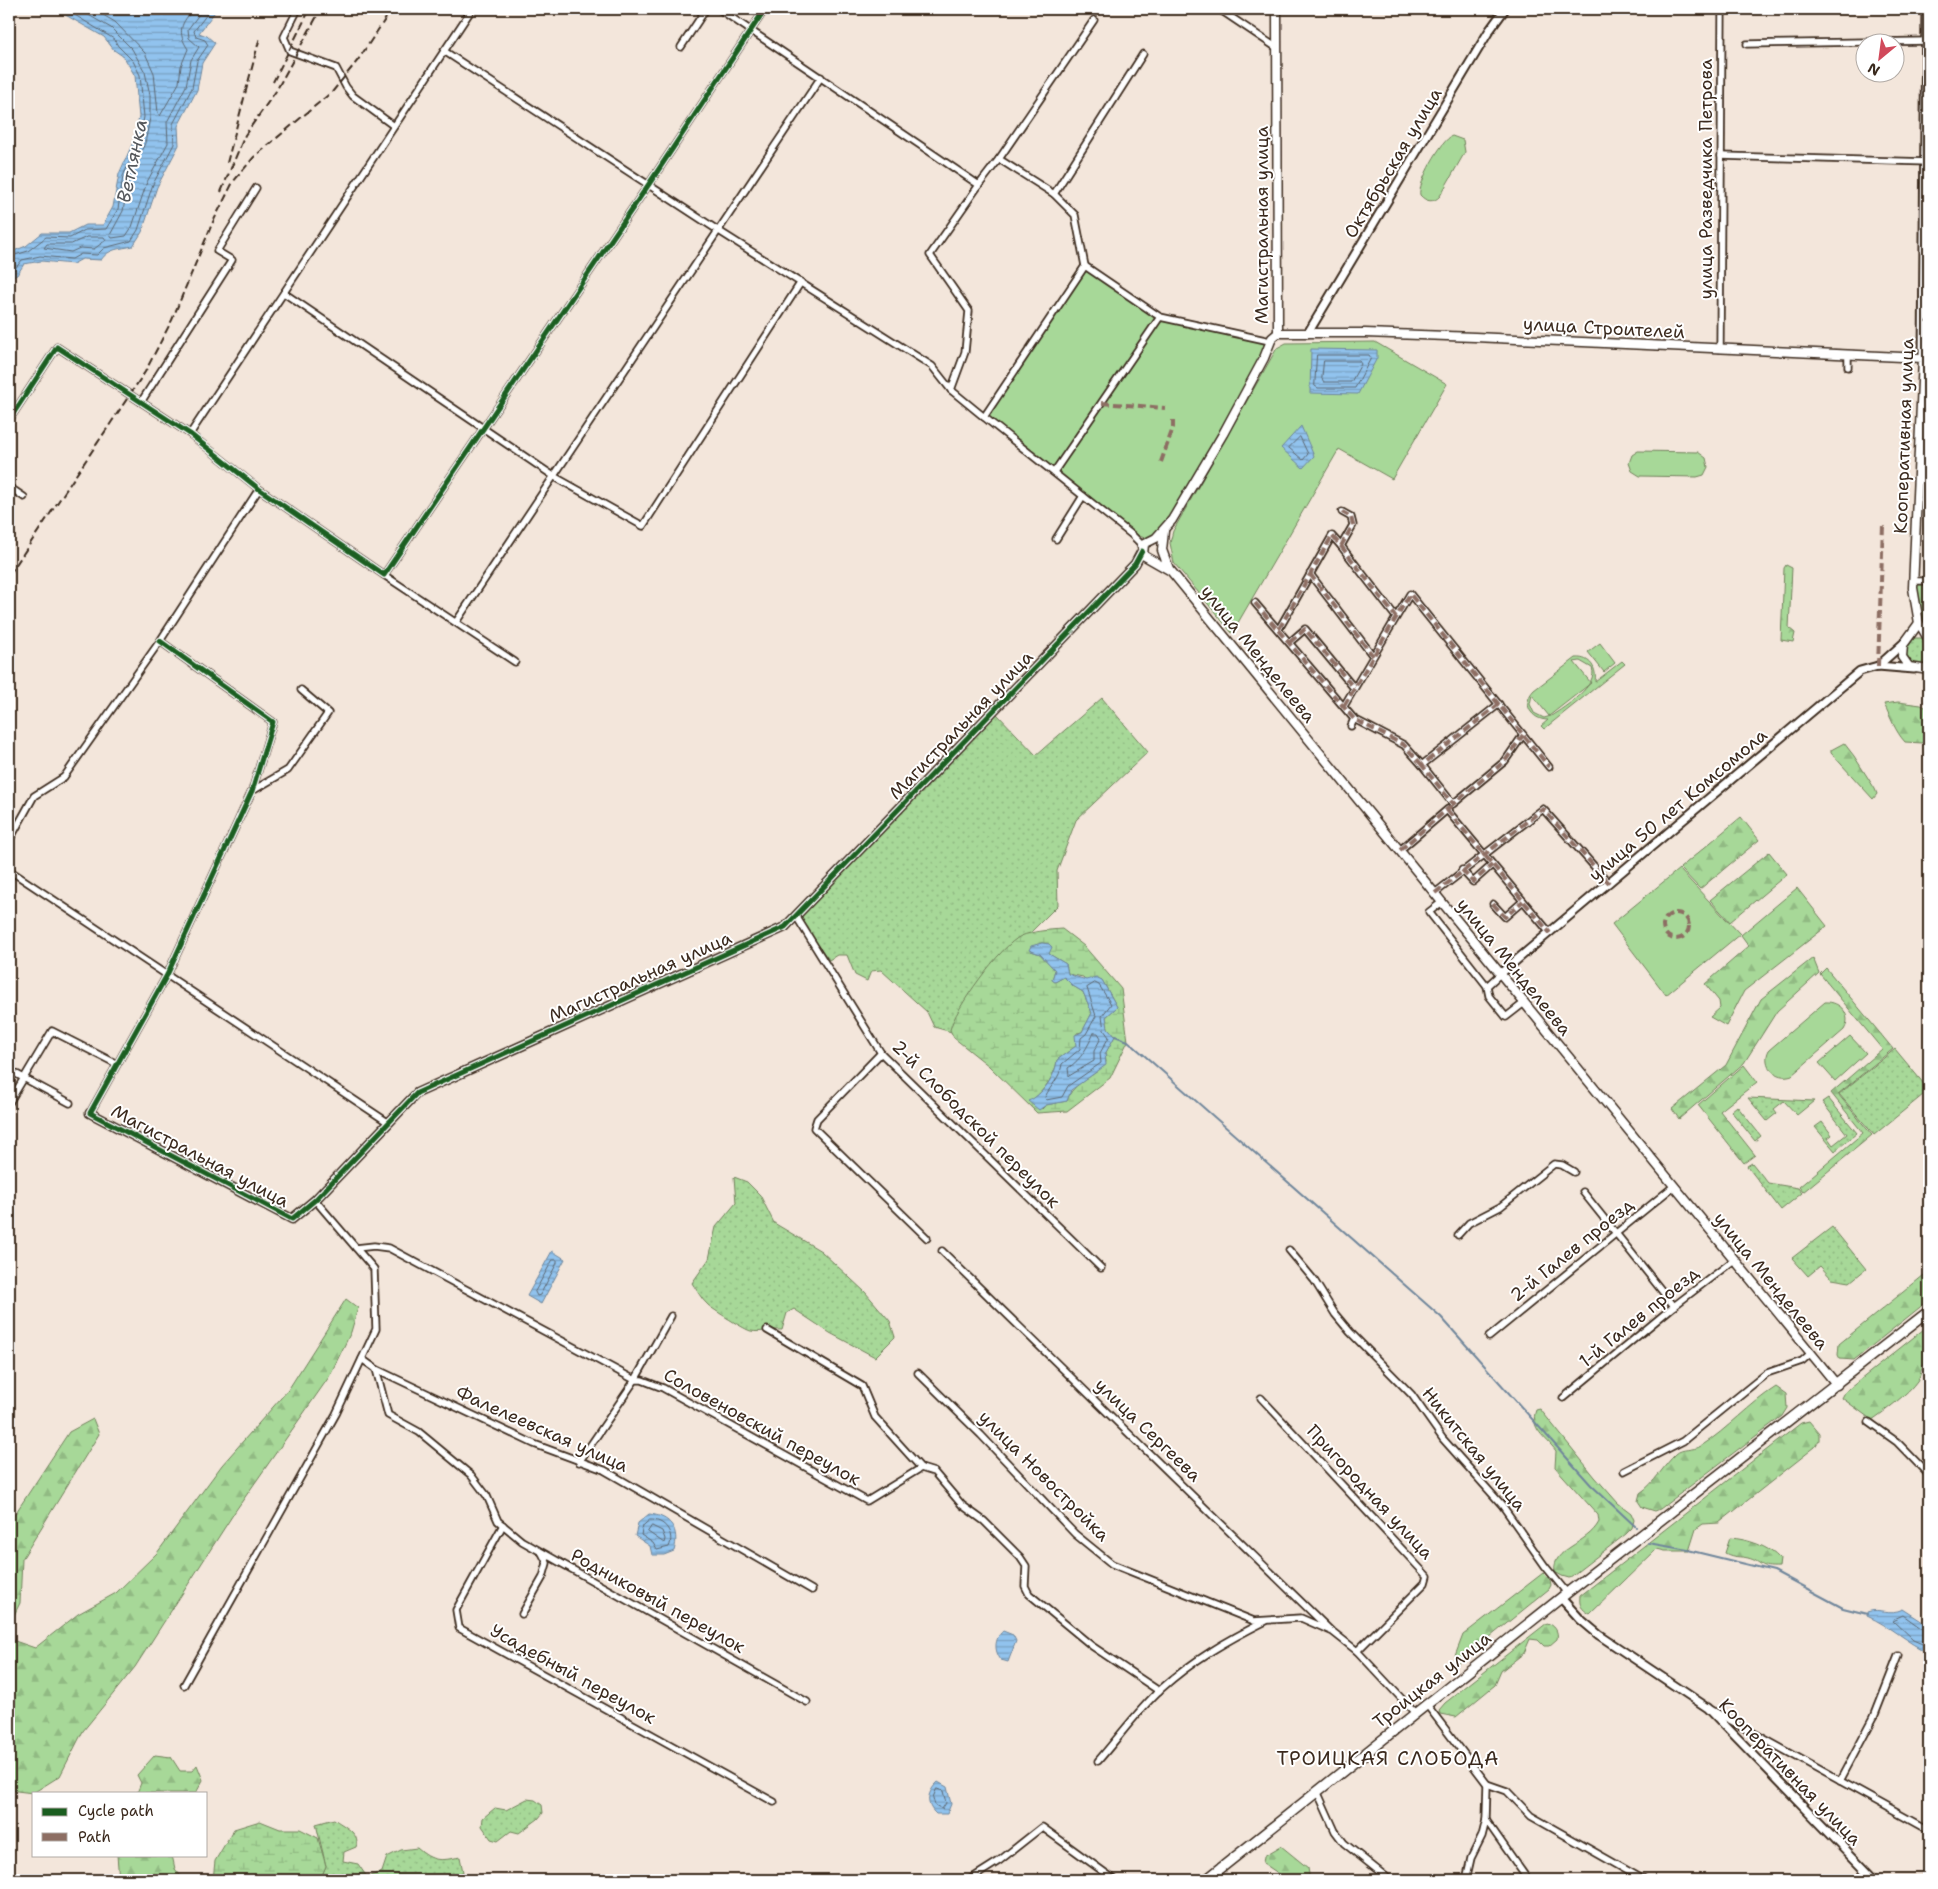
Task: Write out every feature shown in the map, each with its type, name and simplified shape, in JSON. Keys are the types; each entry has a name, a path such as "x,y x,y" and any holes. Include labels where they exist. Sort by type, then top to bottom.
{"main road":[{"name":"Магистральная улица","path":"1164,531 1223,434 1264,358 1270,341 1278,333 1277,9"},
{"name":"улица Строителей","path":"1278,333 1481,337 1926,358"},
{"name":"Кооперативная улица","path":"1919,623 1914,581 1918,459 1926,358"},
{"path":"1164,531 1143,545 1142,551 1144,557 1169,569"},
{"path":"1152,560 1160,556 1164,531"},
{"path":"1150,540 1158,542 1169,569"},
{"name":"улица Менделеева","path":"1169,569 1837,1384"},
{"path":"1929,641 1919,623 1903,645 1902,657 1904,662 1914,669 1929,670"},
{"path":"1908,639 1918,636 1929,641"},
{"path":"1914,669 1921,669 1929,665"},
{"name":"Троицкая улица","path":"1206,1880 1427,1706 1564,1595 1929,1311"}],"street":[{"path":"298,9 284,37 290,51 336,68 353,96 394,126"},
{"path":"190,434 472,9"},
{"path":"681,48 706,9"},
{"path":"719,9 979,185"},
{"path":"384,575 485,429 765,9"},
{"path":"1219,9 1277,48"},
{"name":"Октябрьская улица","path":"1308,333 1489,31 1505,9"},
{"name":"улица Разведчика Петрова","path":"1720,349 1722,9"},
{"name":"Кооперативная улица","path":"1926,9 1928,41 1926,358"},
{"path":"950,390 965,352 969,311 930,255 999,159 1094,20"},
{"path":"1747,44 1928,41"},
{"path":"444,51 719,231 932,366 950,390 1132,535 1140,543 1142,551"},
{"path":"1054,194 1143,54"},
{"path":"456,622 555,477 821,77"},
{"path":"1721,156 1927,162"},
{"path":"999,159 1054,194 1074,215 1085,266 1160,317 1270,341"},
{"path":"140,402 232,260 217,251 256,188"},
{"path":"984,417 1085,266"},
{"path":"284,292 555,477 643,526 801,282"},
{"path":"1054,472 1160,317"},
{"path":"9,420 57,347 190,434 259,489 515,662"},
{"path":"1848,354 1848,367"},
{"path":"1918,459 1929,459"},
{"path":"9,487 24,497"},
{"path":"9,841 34,796 64,777 160,641 259,489"},
{"path":"1056,538 1080,492"},
{"path":"1340,546 1354,523 1351,517 1342,512"},
{"path":"1132,535 1150,540"},
{"path":"1279,629 1332,536 1396,617"},
{"name":"Магистральная улица","path":"90,1113 292,1219 315,1200 416,1093 785,927 1135,564 1142,551"},
{"path":"1135,564 1152,560"},
{"path":"1310,574 1373,656"},
{"path":"1914,581 1929,581"},
{"path":"1344,706 1410,594 1549,767"},
{"path":"1255,603 1354,719 1404,745 1453,804"},
{"path":"1290,642 1305,629 1354,688"},
{"path":"1878,666 1908,639"},
{"path":"90,1113 167,975 252,791 273,722 160,641"},
{"path":"1878,666 1914,669"},
{"name":"улица 50 лет Комсомола","path":"1500,974 1860,671 1878,666"},
{"path":"252,791 288,770 328,713 300,690"},
{"path":"1422,765 1499,704"},
{"path":"1351,726 1354,719"},
{"path":"1400,850 1505,761 1523,735"},
{"path":"1435,893 1462,870 1543,809 1609,883"},
{"path":"1447,810 1550,933"},
{"path":"1462,870 1473,882 1492,865"},
{"path":"9,870 389,1123"},
{"path":"1492,904 1505,917 1523,901"},
{"path":"1442,902 1429,912 1487,986 1489,996 1506,1017 1524,1003"},
{"name":"2-й Слободской переулок","path":"796,916 882,1053 1101,1268"},
{"path":"1487,986 1500,974"},
{"path":"9,1102 52,1030 117,1064"},
{"path":"882,1053 817,1119 814,1128 927,1238"},
{"path":"9,1070 70,1103"},
{"path":"1458,1235 1469,1223 1500,1207 1554,1164 1562,1165 1574,1172"},
{"name":"2-й Галев проезд","path":"1489,1337 1674,1186"},
{"path":"1583,1192 1674,1306"},
{"path":"184,1685 336,1414 376,1329 374,1269 315,1200"},
{"path":"356,1248 374,1246 389,1248 635,1380"},
{"name":"Никитская улица","path":"1289,1250 1314,1280 1335,1314 1350,1332 1412,1395 1443,1439 1502,1505 1564,1595"},
{"name":"улица Сергеева","path":"942,1251 1333,1632"},
{"name":"1-й Галев проезд","path":"1563,1398 1674,1306 1734,1260"},
{"path":"579,1462 635,1380 671,1316"},
{"path":"767,1330 862,1386 875,1418 921,1468 934,1472 962,1505 984,1521 1020,1557 1026,1566 1025,1586 1029,1594 1092,1646 1159,1691"},
{"path":"1624,1471 1683,1441 1766,1373 1802,1361 1811,1353"},
{"name":"Фалелеевская улица","path":"362,1360 376,1369 534,1444 604,1470 812,1590"},
{"path":"376,1369 388,1415 419,1432 471,1475 487,1496 500,1523"},
{"name":"улица Новостройка","path":"918,1373 981,1435 1075,1534 1112,1564 1254,1621 1301,1618 1333,1632 1357,1651 1416,1714"},
{"name":"Соловеновский переулок","path":"635,1380 642,1380 662,1388 867,1502 921,1468"},
{"name":"Пригородная улица","path":"1260,1398 1427,1576 1425,1583 1357,1651"},
{"path":"1869,1422 1897,1442 1929,1476"},
{"name":"Родниковый переулок","path":"500,1523 522,1541 542,1553 807,1702"},
{"name":"Усадебный переулок","path":"500,1523 456,1610 459,1628 774,1802"},
{"path":"522,1614 543,1576 546,1563 542,1553"},
{"name":"Кооперативная улица","path":"1564,1595 1580,1619 1599,1635 1708,1708 1874,1880"},
{"path":"1098,1761 1159,1691 1218,1645 1271,1619"},
{"path":"1840,1781 1874,1717 1898,1656"},
{"path":"1427,1706 1487,1784 1507,1791 1530,1816 1644,1880"},
{"path":"1708,1708 1929,1830"},
{"path":"1466,1880 1471,1858 1482,1836 1486,1820 1487,1784"},
{"path":"1317,1791 1335,1831 1344,1843 1390,1880"},
{"path":"1486,1820 1528,1880"},
{"path":"969,1880 1042,1827 1115,1880"}],"green space":[{"path":"1452,136 1463,140 1465,152 1440,196 1433,201 1427,200 1420,195 1422,182 1442,145"},
{"path":"1085,266 1160,317 1270,341 1164,528 1148,539 1133,534 984,417"},
{"path":"1375,342 1447,384 1392,479 1339,449 1232,633 1174,563 1170,543 1173,531 1277,348 1286,343"},
{"path":"1638,451 1698,452 1706,458 1708,467 1704,475 1697,477 1640,476 1632,471 1629,463 1632,455"},
{"path":"1786,565 1792,568 1789,628 1795,633 1793,642 1781,640 1784,568"},
{"path":"1916,583 1929,583 1929,635 1921,622"},
{"path":"1915,638 1922,638 1929,643 1929,663 1921,668 1904,660 1904,646"},
{"path":"1600,643 1615,663 1604,672 1588,652"},
{"path":"1576,658 1586,660 1592,665 1595,673 1595,682 1622,661 1625,664 1544,729 1541,726 1548,720 1533,714 1528,705 1530,695","holes":["1580,661 1592,668 1593,675 1590,682 1574,662","1588,686 1551,716 1544,718 1534,713 1530,704 1532,695 1549,716"]},
{"path":"1102,698 1148,752 1076,820 1057,871 1058,905 1007,956 955,1033 934,1027 927,1012 881,970 871,971 867,981 855,975 847,955 837,955 829,960 797,916 997,714 1036,755"},
{"path":"1898,702 1921,705 1929,709 1929,729 1923,743 1905,742 1898,733 1884,704"},
{"path":"1844,743 1875,789 1877,794 1873,799 1831,753 1831,750"},
{"path":"1741,817 1759,840 1700,889 1680,868"},
{"path":"1769,852 1787,874 1730,922 1710,900"},
{"path":"1679,869 1740,934 1666,995 1612,924"},
{"path":"1797,888 1827,926 1744,991 1726,1026 1710,1017 1720,1008 1719,1001 1705,984 1749,946 1741,935"},
{"path":"1062,929 1084,946 1121,989 1128,1041 1110,1078 1067,1111 1037,1113 989,1066 954,1038 950,1030 953,1021 969,994 991,964 1012,942 1026,934","holes":["1049,944 1049,954 1066,964 1068,974 1083,977 1086,981 1096,978 1102,980 1117,1007 1106,1017 1108,1028 1115,1036 1105,1054 1106,1062 1079,1084 1070,1094 1067,1101 1046,1105 1042,1109 1033,1099 1049,1082 1057,1060 1076,1046 1077,1033 1082,1032 1092,1013 1083,992 1064,977 1055,982 1052,980 1055,970 1040,954 1031,951 1035,945"]},
{"path":"1813,958 1819,973 1777,1011 1744,1063 1679,1119 1672,1109 1726,1065 1761,999"},
{"path":"1826,968 1893,1049 1838,1094 1872,1135 1803,1192 1799,1187 1863,1133 1831,1093 1882,1049 1820,974"},
{"path":"1825,1002 1836,1004 1844,1010 1847,1019 1844,1030 1792,1075 1781,1076 1776,1074 1767,1061 1769,1050"},
{"path":"1850,1036 1866,1053 1835,1081 1819,1063"},
{"path":"1895,1049 1929,1090 1874,1135 1839,1094"},
{"path":"1744,1065 1757,1082 1720,1111 1755,1155 1744,1163 1698,1105"},
{"path":"1748,1098 1814,1101 1797,1115 1784,1101 1774,1109 1777,1113 1767,1121"},
{"path":"1828,1098 1857,1133 1835,1151 1815,1127 1822,1122 1832,1135 1828,1138 1833,1145 1847,1134 1822,1102"},
{"path":"1737,1106 1761,1136 1755,1141 1731,1111"},
{"path":"1752,1163 1768,1183 1798,1188 1802,1193 1781,1210 1747,1166"},
{"path":"734,1177 747,1182 760,1195 774,1223 821,1251 865,1292 890,1321 895,1337 875,1357 830,1333 794,1309 787,1313 782,1330 755,1331 748,1330 730,1320 703,1300 692,1283 709,1259 716,1227 736,1203"},
{"path":"1832,1227 1866,1269 1850,1282 1832,1279 1820,1266 1808,1276 1792,1258"},
{"path":"1929,1271 1929,1300 1854,1360 1840,1359 1838,1355 1839,1344"},
{"path":"346,1299 358,1308 351,1332 329,1377 236,1510 135,1667 83,1731 60,1776 32,1793 9,1790 9,1639 35,1648 78,1614 116,1593 157,1553 222,1465 288,1390"},
{"path":"1929,1325 1929,1358 1923,1364 1917,1381 1896,1402 1872,1420 1842,1398 1845,1392"},
{"path":"1776,1387 1786,1394 1787,1408 1782,1416 1660,1509 1655,1511 1642,1507 1638,1501 1640,1493 1676,1454 1701,1446"},
{"path":"1540,1409 1595,1477 1618,1503 1631,1513 1634,1520 1632,1528 1626,1534 1569,1578 1555,1572 1555,1564 1558,1557 1594,1530 1599,1522 1598,1515 1555,1467 1556,1451 1537,1428 1535,1422 1536,1410"},
{"path":"93,1419 99,1434 22,1559 20,1603 9,1625 9,1523 69,1432"},
{"path":"1809,1421 1819,1433 1819,1440 1815,1447 1719,1523 1703,1524 1696,1529 1689,1551 1657,1549 1590,1614 1583,1608 1580,1604 1580,1596 1801,1423"},
{"path":"1730,1538 1750,1542 1770,1550 1780,1559 1779,1567 1767,1567 1748,1558 1728,1555 1725,1553"},
{"path":"1543,1573 1550,1580 1551,1585 1549,1589 1458,1663 1455,1656 1463,1635"},
{"path":"1547,1623 1552,1625 1557,1631 1557,1639 1549,1646 1544,1646 1538,1640 1530,1639 1524,1653 1501,1671 1495,1685 1456,1717 1440,1714 1439,1710 1445,1703"},
{"path":"155,1755 171,1757 180,1771 192,1771 197,1765 203,1780 197,1792 137,1792 141,1783 137,1775"},
{"path":"527,1799 535,1800 542,1805 543,1813 538,1819 519,1833 511,1831 498,1841 491,1839 482,1826 483,1818 495,1808 506,1810"},
{"path":"334,1819 354,1834 357,1842 356,1847 344,1852 343,1861 358,1864 367,1877 382,1872 387,1857 401,1850 417,1848 432,1858 447,1859 460,1857 463,1872 448,1879 432,1877 414,1880 320,1880 326,1866 316,1824"},
{"path":"260,1821 280,1829 300,1829 318,1838 326,1866 320,1880 213,1880 215,1861 234,1829"},
{"path":"1281,1846 1308,1868 1310,1880 1288,1880 1263,1863 1264,1856"},
{"path":"117,1856 172,1856 175,1869 184,1880 119,1880"}],"water":[{"name":"Ветлянка","path":"55,9 217,9 199,33 207,36 215,43 202,63 197,90 178,126 179,145 157,187 142,232 133,246 111,251 101,260 82,259 73,264 41,261 24,264 17,275 9,277 9,253 26,246 42,233 69,233 85,225 103,225 113,207 119,174 134,140 139,117 135,76 124,57 114,50 104,37"},
{"path":"1311,349 1377,350 1377,358 1358,394 1310,393"},
{"path":"1301,426 1314,456 1303,468 1281,448"},
{"path":"1042,943 1049,944 1052,947 1049,954 1066,964 1068,974 1086,980 1096,977 1102,980 1117,1007 1106,1017 1108,1028 1115,1036 1105,1054 1106,1065 1071,1090 1067,1101 1046,1105 1039,1110 1028,1101 1043,1090 1054,1072 1057,1060 1076,1046 1075,1035 1082,1032 1092,1013 1083,992 1064,977 1055,982 1052,980 1055,970 1040,954 1029,950 1031,946"},
{"path":"552,1251 565,1259 541,1304 527,1296"},
{"path":"649,1514 657,1515 672,1525 676,1537 674,1551 664,1555 652,1555 650,1546 635,1536 638,1523"},
{"path":"1903,1609 1929,1626 1929,1653 1867,1616 1867,1612 1876,1610 1893,1612"},
{"path":"1003,1631 1013,1635 1016,1641 1008,1662 1001,1660 996,1649 998,1638"},
{"path":"938,1782 947,1787 951,1804 947,1814 936,1814 930,1806 930,1794"}],"waterway":[{"path":"1115,1036 1128,1041 1441,1317 1591,1485 1636,1527"},
{"path":"1648,1543 1688,1550 1774,1571 1843,1608 1867,1614"}],"railway":[{"path":"273,82 310,9"},
{"path":"221,192 245,135 276,91 321,9"},
{"path":"9,575 145,372 172,320 212,224 233,182 254,157 333,91 358,60 392,9"},
{"path":"227,163 260,37"}],"marked path":[{"path":"1102,403 1165,408"},
{"path":"1161,462 1173,428 1173,419"},
{"path":"1279,629 1332,536 1341,546 1353,525 1351,517 1342,512"},
{"path":"1878,666 1883,525"},
{"path":"1341,546 1396,617"},
{"path":"1310,574 1373,656"},
{"path":"1344,706 1410,594 1549,767"},
{"path":"1255,603 1354,719 1404,745 1422,765"},
{"path":"1290,642 1305,629 1354,688"},
{"path":"1499,704 1422,765 1453,804 1505,761 1523,735"},
{"path":"1400,850 1451,806"},
{"path":"1435,893 1543,809 1609,883"},
{"path":"1447,810 1550,933"},
{"path":"1462,870 1473,882 1492,865"},
{"path":"1493,904 1505,917 1523,901"},
{"path":"1676,913 1685,917 1689,926 1685,935 1676,939 1667,935 1663,926 1667,917 1676,913"}],"cycle path":[{"path":"9,420 57,347 190,434 259,489 384,575 765,9"},
{"path":"160,641 273,722 252,791 167,975 90,1113 292,1219 315,1200 417,1093 785,927 1135,564 1142,551"}],"district":[{"name":"ТРОИЦКАЯ СЛОБОДА","path":"1388,1758"}]}
